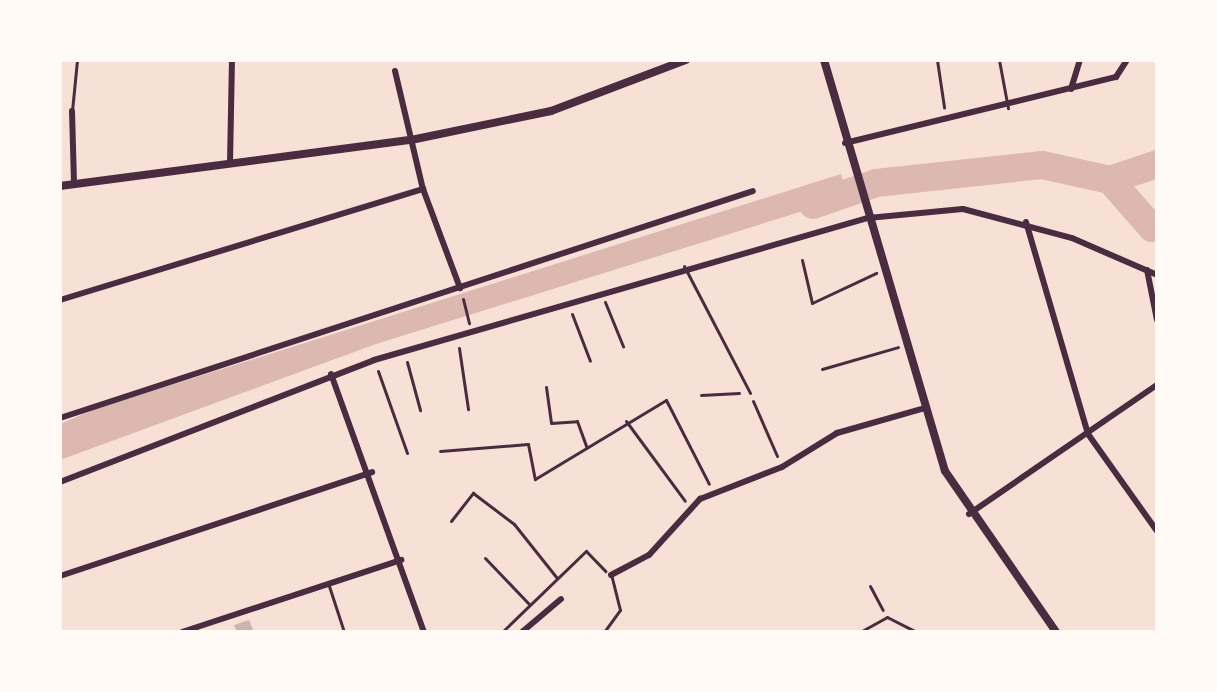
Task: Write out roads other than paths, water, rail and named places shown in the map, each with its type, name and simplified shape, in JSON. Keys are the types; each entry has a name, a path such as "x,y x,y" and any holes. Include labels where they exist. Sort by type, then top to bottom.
{"street":[{"path":"230,163 232,60"},
{"path":"824,60 845,143 945,471 969,514 1056,632"},
{"path":"1071,89 1080,60"},
{"path":"845,143 946,118 1008,108 1116,77 1127,60"},
{"path":"60,186 411,140 551,111 681,61"},
{"path":"395,71 423,189 461,290"},
{"path":"72,111 74,184"},
{"path":"60,300 423,189"},
{"path":"60,418 461,290 753,191"},
{"path":"60,482 331,374 684,266 868,218 963,209 1026,222 1157,275"},
{"path":"1026,222 1088,434 1157,531"},
{"path":"1147,270 1157,320"},
{"path":"331,374 372,472 424,632"},
{"path":"969,514 1157,385"},
{"path":"611,575 649,555 690,508 714,494 782,467 837,433 925,408"},
{"path":"60,576 372,472"},
{"path":"182,632 401,560"},
{"path":"522,632 561,599"}],"lane":[{"path":"72,111 77,60"},
{"path":"999,60 1008,108"},
{"path":"684,266 750,393"},
{"path":"604,632 620,610 611,575"},
{"path":"327,582 344,632"},
{"path":"860,632 887,617 917,632"}],"waterway":[{"path":"1110,180 1157,164"},
{"path":"813,205 876,183 1042,165 1110,180 1152,228"}]}
